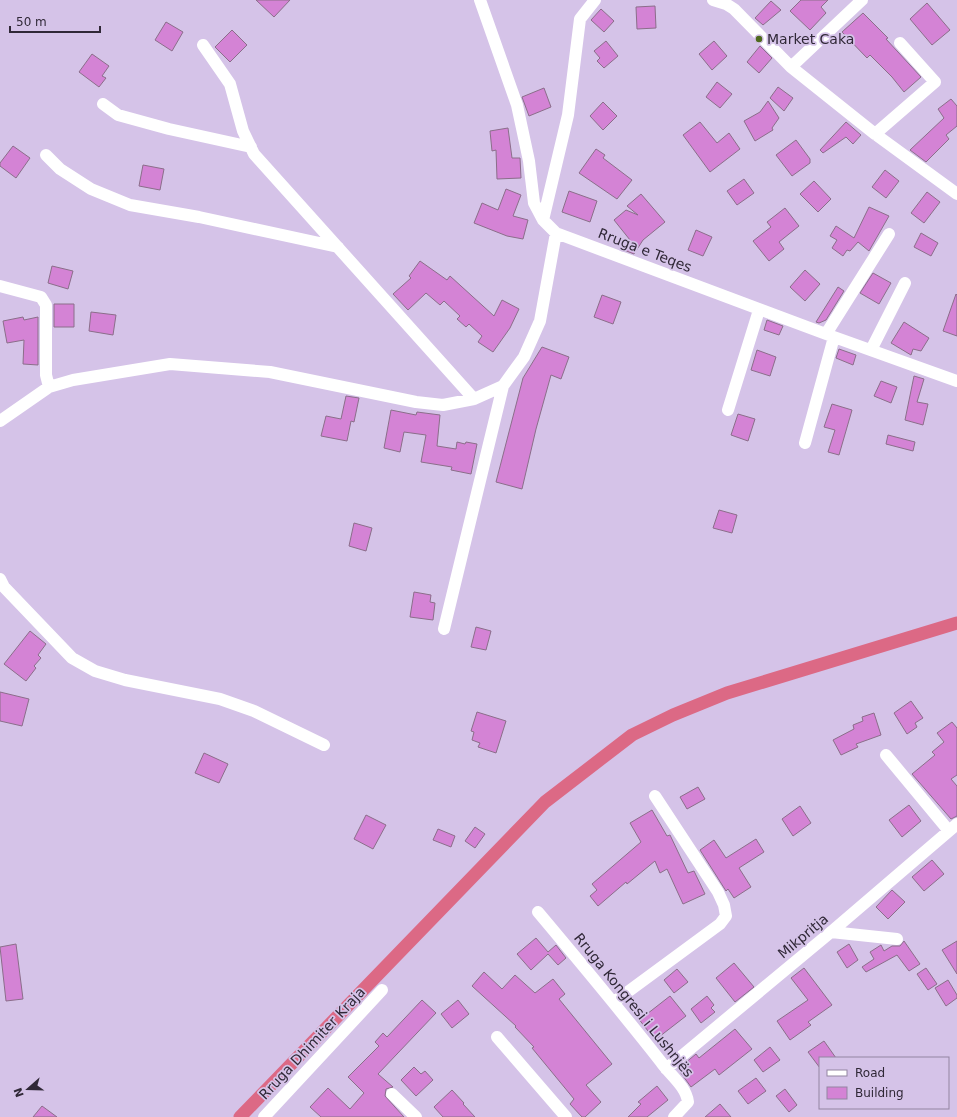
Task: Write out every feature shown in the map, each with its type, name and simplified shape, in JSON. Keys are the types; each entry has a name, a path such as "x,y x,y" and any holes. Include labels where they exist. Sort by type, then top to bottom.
{"street":[{"name":"Rruga e Teqes","path":"480,0 517,105 529,161 534,204 543,220 556,233 759,310 957,381"},
{"path":"543,220 568,114 580,19 596,0"},
{"path":"713,0 728,2 791,66 875,134 957,194"},
{"path":"791,66 862,0"},
{"path":"875,134 935,82 900,43"},
{"path":"203,46 230,84 243,131 254,154 474,399"},
{"path":"103,104 118,115 169,129 251,147"},
{"path":"46,155 60,169 91,189 130,205 199,217 338,247"},
{"path":"444,629 503,386 524,356 540,321 556,233"},
{"path":"805,443 830,336 889,234"},
{"path":"871,350 905,283"},
{"path":"0,286 41,297 46,305 46,375 49,387"},
{"path":"728,410 759,310"},
{"path":"0,421 49,387 73,380 170,364 270,372 385,397 443,405 474,399 503,386"},
{"path":"0,579 4,587 72,658 95,670 125,680 220,699 254,711 324,745"},
{"path":"886,755 953,827"},
{"path":"614,1002 720,924 726,916 724,905 718,892 655,796"},
{"name":"Mikpritja","path":"666,1069 831,932 953,827"},
{"name":"Rruga Kongresi i Lushnjës","path":"538,912 614,1002 666,1069 684,1089 688,1102 674,1117"},
{"path":"831,932 897,939"},
{"name":"Rruga Dhimiter Kraja","path":"264,1117 382,990"},
{"path":"497,1037 566,1117"},
{"path":"392,1094 416,1117"}],"building":[{"path":"256,0 290,0 274,17"},
{"path":"801,0 828,0 821,7 826,13 810,30 790,11"},
{"path":"771,1 781,10 763,25 755,18"},
{"path":"927,3 950,30 932,45 910,19"},
{"path":"655,6 656,28 637,29 636,7"},
{"path":"601,9 614,21 604,32 591,20"},
{"path":"863,13 888,38 886,39 921,77 904,92 892,77 870,55 867,58 842,32"},
{"path":"166,22 183,32 172,51 155,40"},
{"path":"232,30 247,45 230,62 215,47"},
{"path":"606,41 618,56 604,68 597,61 600,58 594,51"},
{"path":"714,41 727,56 712,70 699,54"},
{"path":"760,46 772,58 759,73 747,62"},
{"path":"92,54 109,66 102,76 106,78 99,87 79,72"},
{"path":"717,82 732,94 720,108 706,97"},
{"path":"778,87 793,98 784,111 770,98"},
{"path":"544,88 551,107 529,116 522,97"},
{"path":"951,99 957,106 957,126 946,135 949,139 926,162 910,150 944,118 938,109"},
{"path":"768,101 779,118 772,128 773,130 755,141 744,121 760,112"},
{"path":"603,102 617,116 603,130 590,116"},
{"path":"700,122 717,143 729,133 740,149 710,172 683,135"},
{"path":"846,122 861,135 853,144 846,137 823,153 820,150"},
{"path":"508,128 512,158 520,158 521,178 497,179 496,150 492,151 490,131"},
{"path":"796,140 810,159 810,163 792,176 776,155"},
{"path":"13,146 30,158 16,178 0,166 0,163"},
{"path":"596,149 605,155 603,158 632,180 617,199 579,173"},
{"path":"143,165 164,169 160,190 139,186"},
{"path":"885,170 899,181 886,198 872,187"},
{"path":"744,179 754,193 737,205 727,191"},
{"path":"814,181 831,199 818,212 800,194"},
{"path":"506,189 521,195 513,216 528,220 523,239 507,236 474,223 482,203 498,210"},
{"path":"569,191 597,201 590,222 562,212"},
{"path":"927,192 940,202 924,223 911,213"},
{"path":"641,194 665,222 643,240 634,254 624,250 630,240 614,220 626,210 638,215 627,206"},
{"path":"869,207 889,216 869,251 858,242 850,251 847,250 843,256 832,248 837,240 830,236 836,226 854,238"},
{"path":"785,208 799,226 779,242 784,249 769,261 753,241 771,227 767,222"},
{"path":"696,230 712,237 703,256 688,250"},
{"path":"921,233 938,243 931,256 914,247"},
{"path":"420,261 447,280 450,276 494,316 502,300 519,309 510,328 493,352 478,342 482,336 469,324 466,327 457,319 460,316 444,301 440,305 426,293 408,310 393,294 411,278 409,276"},
{"path":"52,266 73,271 68,289 48,283"},
{"path":"805,270 820,284 805,301 790,287"},
{"path":"873,273 891,283 879,304 860,293"},
{"path":"838,287 844,291 826,320 819,323 816,322"},
{"path":"956,294 957,295 957,336 943,331"},
{"path":"602,295 621,302 613,324 594,317"},
{"path":"54,304 74,304 74,327 54,327"},
{"path":"91,312 116,315 113,335 89,331"},
{"path":"23,317 24,320 38,317 38,365 23,364 24,340 7,343 3,321"},
{"path":"767,320 783,326 779,335 764,330"},
{"path":"904,322 929,338 921,351 913,349 911,355 891,343"},
{"path":"542,347 569,357 561,379 551,375 536,429 522,489 496,482 523,378"},
{"path":"839,349 856,355 853,365 836,358"},
{"path":"757,350 776,357 770,376 751,370"},
{"path":"914,376 924,379 917,402 928,404 923,425 905,420"},
{"path":"881,381 897,387 891,403 874,396"},
{"path":"346,396 359,398 354,422 351,421 347,441 321,436 326,416 341,419"},
{"path":"832,404 852,410 839,455 828,452 835,430 824,427"},
{"path":"391,410 416,415 417,412 440,415 437,446 456,449 457,442 477,444 471,474 451,470 452,467 421,462 426,435 404,432 400,452 384,448"},
{"path":"738,414 755,419 748,441 731,435"},
{"path":"888,435 915,442 913,451 886,444"},
{"path":"719,510 737,515 732,533 713,528"},
{"path":"354,523 372,528 366,551 349,546"},
{"path":"414,592 431,595 430,602 435,603 433,620 410,617"},
{"path":"476,627 491,631 486,650 471,647"},
{"path":"30,631 46,644 38,655 41,658 34,666 36,668 26,681 4,664"},
{"path":"0,692 29,699 22,726 0,721"},
{"path":"911,701 923,718 915,723 917,727 907,734 894,713"},
{"path":"477,712 506,721 496,753 478,747 480,743 472,740 474,732 471,731"},
{"path":"874,713 881,735 856,744 858,747 841,755 833,740 854,729 853,725 863,721 862,717"},
{"path":"952,722 957,728 957,775 951,779 957,786 957,816 951,819 912,774 935,755 932,752 944,742 937,733"},
{"path":"204,753 228,764 219,783 195,773"},
{"path":"698,787 705,799 687,809 680,797"},
{"path":"909,805 921,821 902,837 889,820"},
{"path":"800,806 811,823 793,836 782,819"},
{"path":"652,810 667,836 670,835 688,873 694,871 705,894 683,904 667,869 660,873 655,861 627,884 626,882 598,906 590,896 597,890 592,884 641,842 630,823"},
{"path":"366,815 386,825 373,849 354,839"},
{"path":"475,827 485,834 475,848 465,841"},
{"path":"438,829 455,836 451,847 433,840"},
{"path":"756,839 764,852 739,868 751,887 734,898 728,889 726,891 700,850 714,840 726,858"},
{"path":"932,860 944,874 924,891 912,877"},
{"path":"892,890 905,902 888,919 876,907"},
{"path":"536,938 548,952 556,945 566,958 558,965 548,954 531,970 517,954"},
{"path":"904,941 920,964 909,971 897,955 866,972 862,967 874,959 870,952 881,945 884,951 892,946 900,946"},
{"path":"957,941 957,974 942,950"},
{"path":"16,944 23,999 6,1001 0,947"},
{"path":"849,944 858,960 847,968 837,952"},
{"path":"734,963 754,987 735,1002 716,978"},
{"path":"804,968 832,1005 808,1022 811,1025 790,1040 777,1021 808,1000 791,978"},
{"path":"926,968 937,984 928,990 917,974"},
{"path":"677,969 688,982 674,993 664,980"},
{"path":"484,972 502,989 515,975 535,993 553,979 565,994 559,999 612,1064 586,1085 601,1102 585,1117 582,1117 570,1104 574,1099 532,1048 534,1047 515,1027 516,1026 472,986"},
{"path":"948,980 957,995 957,998 946,1006 935,988"},
{"path":"670,996 686,1016 655,1040 638,1018 645,1012 647,1014"},
{"path":"707,996 714,1005 711,1008 715,1012 701,1023 691,1009"},
{"path":"422,1000 436,1013 378,1074 393,1087 386,1089 385,1096 404,1117 321,1117 310,1107 328,1088 350,1109 364,1093 348,1077 379,1046 375,1042 383,1033 387,1037"},
{"path":"458,1000 469,1014 452,1028 441,1014"},
{"path":"735,1029 752,1049 719,1075 715,1069 691,1087 678,1069 696,1054 699,1058"},
{"path":"824,1041 835,1057 819,1057 819,1067 808,1052"},
{"path":"770,1047 780,1060 763,1072 754,1060"},
{"path":"414,1067 421,1074 425,1071 433,1080 416,1096 401,1080"},
{"path":"756,1078 766,1091 748,1104 738,1091"},
{"path":"657,1086 668,1100 647,1117 628,1117 641,1104 638,1102"},
{"path":"785,1089 797,1105 789,1112 776,1096"},
{"path":"452,1090 475,1117 443,1117 434,1107"},
{"path":"720,1104 731,1117 705,1117"},
{"path":"42,1106 57,1117 33,1117"}],"waterway":[{"path":"240,1117 545,802 632,735 673,715 727,693 957,623"}],"place":[{"name":"Market Caka","path":"759,39"}]}
